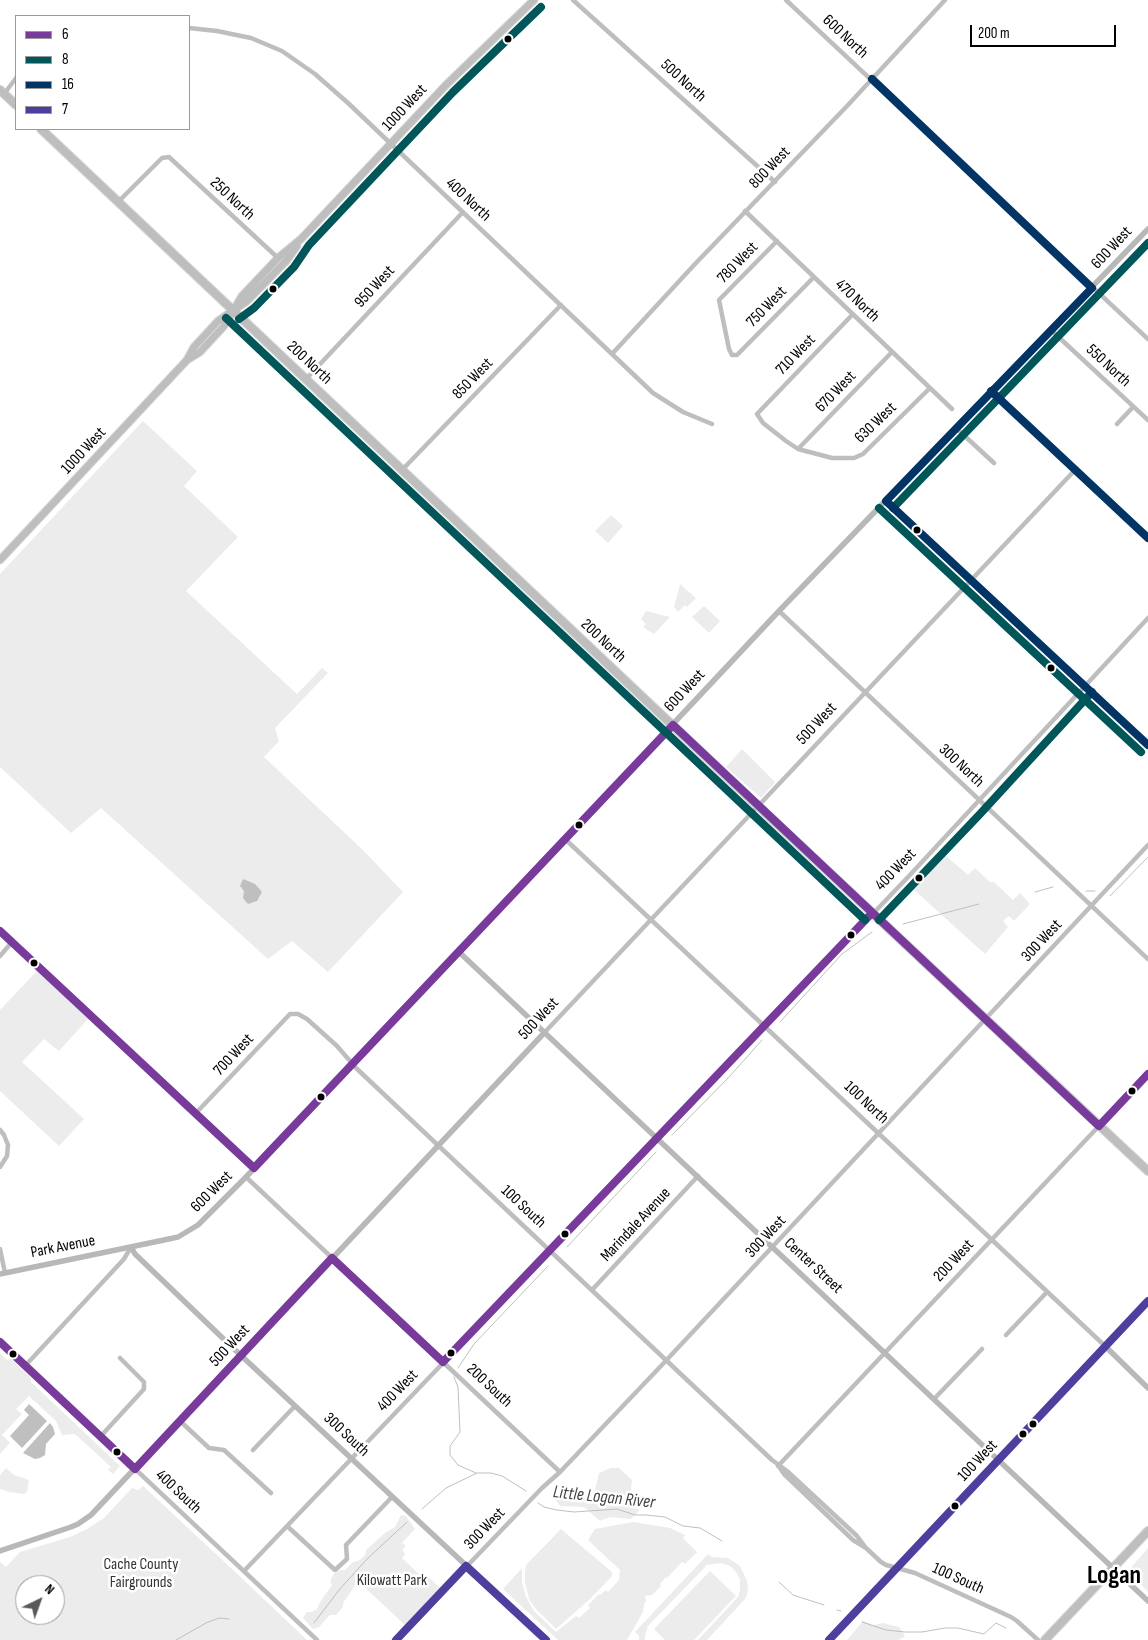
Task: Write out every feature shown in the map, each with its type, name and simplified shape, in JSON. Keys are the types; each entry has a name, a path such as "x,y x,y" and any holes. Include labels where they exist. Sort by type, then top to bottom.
{"highway":[{"path":"2,92 15,104"},
{"name":"200 North","path":"42,130 758,806 1148,1171"},
{"path":"1046,1640 1148,1531"}],"main road":[{"name":"1000 West","path":"234,311 242,296 278,258 301,239 446,85 534,0"},
{"name":"1000 West","path":"0,560 187,360 194,347 218,321 247,301 287,260 301,239"}],"street":[{"name":"500 North","path":"574,0 774,182"},
{"name":"600 North","path":"788,0 1148,339"},
{"name":"800 West","path":"612,354 745,211 872,79 944,0"},
{"name":"400 North","path":"190,28 217,31 250,38 282,51 315,74 348,103 653,393 683,412 712,424"},
{"path":"2,92 15,79"},
{"name":"250 North","path":"118,202 162,158 169,157 278,258"},
{"name":"470 North","path":"745,211 952,409"},
{"name":"950 West","path":"306,379 463,212"},
{"name":"600 West","path":"131,1247 178,1237 204,1220 460,952 779,611 1148,229"},
{"name":"780 West","path":"737,355 732,355 729,349 719,300 776,241"},
{"name":"750 West","path":"737,355 814,277"},
{"name":"850 West","path":"403,470 561,305"},
{"name":"710 West","path":"757,414 853,314"},
{"name":"550 North","path":"1051,330 1148,420"},
{"name":"670 West","path":"798,449 892,352"},
{"name":"630 West","path":"757,414 763,423 775,434 798,449 832,458 854,458 863,454 930,388"},
{"path":"991,391 1148,538"},
{"path":"1117,424 1133,406"},
{"path":"956,428 994,463"},
{"name":"500 West","path":"0,1551 78,1524 92,1515 1075,470"},
{"path":"886,500 1148,745"},
{"name":"300 North","path":"779,611 1148,959"},
{"name":"400 West","path":"244,1571 872,913 1148,618"},
{"name":"100 North","path":"565,839 1148,1388"},
{"name":"300 West","path":"396,1640 542,1488 560,1472 1148,846"},
{"path":"0,931 254,1168"},
{"path":"0,956 12,942"},
{"name":"Center Street","path":"460,952 1148,1600"},
{"name":"700 West","path":"196,1113 290,1014"},
{"name":"100 South","path":"290,1014 298,1014 307,1019 337,1046 352,1064 779,1466 857,1536 866,1548 881,1562 915,1573 1010,1617 1038,1640"},
{"name":"200 West","path":"779,1466 1148,1074"},
{"path":"0,1130 8,1146 7,1156 0,1167"},
{"name":"Marindale Avenue","path":"592,1290 698,1176"},
{"name":"200 South","path":"246,1177 560,1472"},
{"path":"25,1366 124,1259 131,1247"},
{"name":"Park Avenue","path":"2,1274 131,1247"},
{"name":"300 South","path":"131,1247 135,1254 241,1355 546,1640"},
{"path":"0,1249 2,1274"},
{"path":"1006,1335 1047,1292"},
{"name":"100 West","path":"829,1640 1148,1300"},
{"name":"400 South","path":"0,1342 317,1640"},
{"path":"934,1399 982,1349"},
{"path":"100,1437 144,1389 144,1382 120,1358"},
{"path":"254,1450 295,1406"},
{"path":"180,1420 209,1448 224,1450 271,1493"},
{"path":"287,1526 335,1570 347,1559 346,1545 392,1497"}],"green space":[{"path":"143,421 197,471 184,486 238,537 186,591 297,694 322,668 328,673 275,728 279,741 264,757 364,851 403,892 328,972 292,941 268,959 101,808 71,833 0,767 0,574"},
{"path":"611,515 623,526 608,543 595,531"},
{"path":"682,584 696,598 687,607 685,605 678,612 674,607 680,585"},
{"path":"704,606 720,621 709,633 692,617"},
{"path":"646,611 670,617 654,634 643,627 646,624 641,619"},
{"path":"742,749 775,782 761,798 726,767"},
{"path":"944,854 968,875 975,868 990,882 994,882 1013,900 1020,893 1030,904 1014,921 1009,916 1003,921 1008,927 985,954 912,888"},
{"path":"38,970 88,1019 59,1051 44,1039 22,1062 84,1119 59,1146 0,1091 0,1010"},
{"path":"0,1353 7,1360 11,1359 31,1378 31,1382 120,1466 113,1474 108,1470 111,1467 75,1434 62,1435 56,1421 29,1396 16,1409 22,1414 2,1435 10,1443 0,1454"},
{"path":"6,1468 14,1475 29,1480 27,1492 24,1494 0,1489 0,1475"},
{"path":"611,1468 619,1468 632,1480 631,1489 635,1494 639,1511 631,1519 610,1517 600,1521 584,1507 560,1506 555,1499 559,1496 573,1498 578,1494 590,1495 595,1490 599,1473"},
{"name":"Cache County Fairgrounds","path":"143,1486 307,1640 0,1640 0,1562 6,1567 20,1552 70,1537 87,1529 104,1518 132,1488 138,1490"},
{"name":"Kilowatt Park","path":"401,1515 406,1516 415,1529 402,1543 406,1546 402,1550 405,1554 402,1558 421,1576 424,1573 440,1588 406,1626 358,1581 343,1603 343,1607 336,1615 330,1615 319,1627 313,1629 303,1618 307,1612 317,1609 332,1585 330,1581 334,1574 340,1570 345,1570 353,1562 360,1560 365,1555 366,1550 386,1532 395,1527"},
{"path":"633,1522 670,1528 685,1535 683,1538 697,1552 685,1564 682,1562 666,1577 660,1584 661,1586 652,1595 645,1596 646,1601 643,1612 627,1640 558,1640 503,1589 522,1568 522,1582 526,1597 534,1611 556,1632 576,1616 579,1618 590,1608 588,1605 599,1594 606,1590 608,1592 619,1580 620,1570 588,1540 595,1529"},
{"path":"561,1529 612,1572 612,1576 590,1599 556,1629 535,1608 529,1599 525,1583 525,1573 526,1565"},
{"path":"1148,1548 1148,1592 1128,1571"},
{"path":"708,1554 712,1557 728,1558 740,1566 747,1581 746,1598 707,1640 698,1640 738,1597 740,1590 740,1580 737,1573 730,1566 721,1563 707,1565 648,1626 645,1640 639,1640 639,1636 635,1632"},
{"path":"710,1571 736,1596 694,1640 665,1640 654,1629"},
{"path":"863,1621 874,1625 883,1623 899,1627 905,1636 899,1640 847,1640"}],"shaded area":[{"path":"243,879 255,884 262,892 257,901 248,904 243,898 244,891 240,886"},
{"path":"29,1404 47,1421 22,1448 10,1436 29,1415 24,1410"},
{"path":"50,1423 55,1434 46,1444 45,1455 35,1459 23,1453"}],"waterway":[{"path":"1110,896 1148,857"},
{"path":"1035,892 1053,887"},
{"path":"1086,891 1095,891"},
{"path":"903,924 979,904"},
{"path":"780,1022 842,954 872,932"},
{"path":"672,1135 730,1076 762,1040"},
{"path":"567,1247 656,1152"},
{"path":"458,1368 474,1344 548,1266"},
{"path":"454,1377 458,1387 460,1432 450,1446 450,1455 458,1465 476,1473"},
{"name":"Little Logan River","path":"422,1509 446,1488 477,1473 491,1473 502,1476 526,1491"},
{"name":"Little Logan River","path":"538,1503 544,1507 574,1512 617,1509 635,1515 665,1517 683,1526 700,1528 722,1541"},
{"name":"Little Logan River","path":"314,1623 339,1590 367,1559 407,1522"},
{"name":"Little Logan River","path":"779,1582 793,1595 824,1605"},
{"name":"Little Logan River","path":"837,1610 841,1611"},
{"name":"Little Logan River","path":"176,1640 206,1623 219,1618 229,1619"},
{"name":"Little Logan River","path":"862,1622 886,1630 905,1632 958,1628 984,1634 996,1623 1006,1628"}],"transit line":[{"name":"8","path":"239,319 254,308 294,267 309,245 453,92 541,7"},
{"name":"16","path":"872,79 1092,288"},
{"name":"8","path":"893,508 1148,243"},
{"name":"16","path":"886,501 1092,288"},
{"name":"8","path":"226,318 865,920"},
{"name":"16","path":"991,391 1148,538"},
{"name":"16","path":"886,501 1148,745"},
{"name":"8","path":"879,508 1141,752"},
{"name":"8","path":"879,920 1092,692"},
{"name":"6","path":"673,725 1099,1126"},
{"name":"6","path":"254,1168 673,725"},
{"name":"6","path":"443,1362 872,913"},
{"name":"6","path":"0,931 254,1168"},
{"name":"6","path":"1099,1126 1148,1074"},
{"name":"6","path":"332,1258 443,1362"},
{"name":"6","path":"135,1469 332,1258"},
{"name":"7","path":"829,1640 1148,1301"},
{"name":"6","path":"0,1342 135,1469"},
{"name":"7","path":"466,1566 546,1640"},
{"name":"7","path":"396,1640 466,1566"}],"district":[{"name":"Logan","path":"1114,1576"}]}
